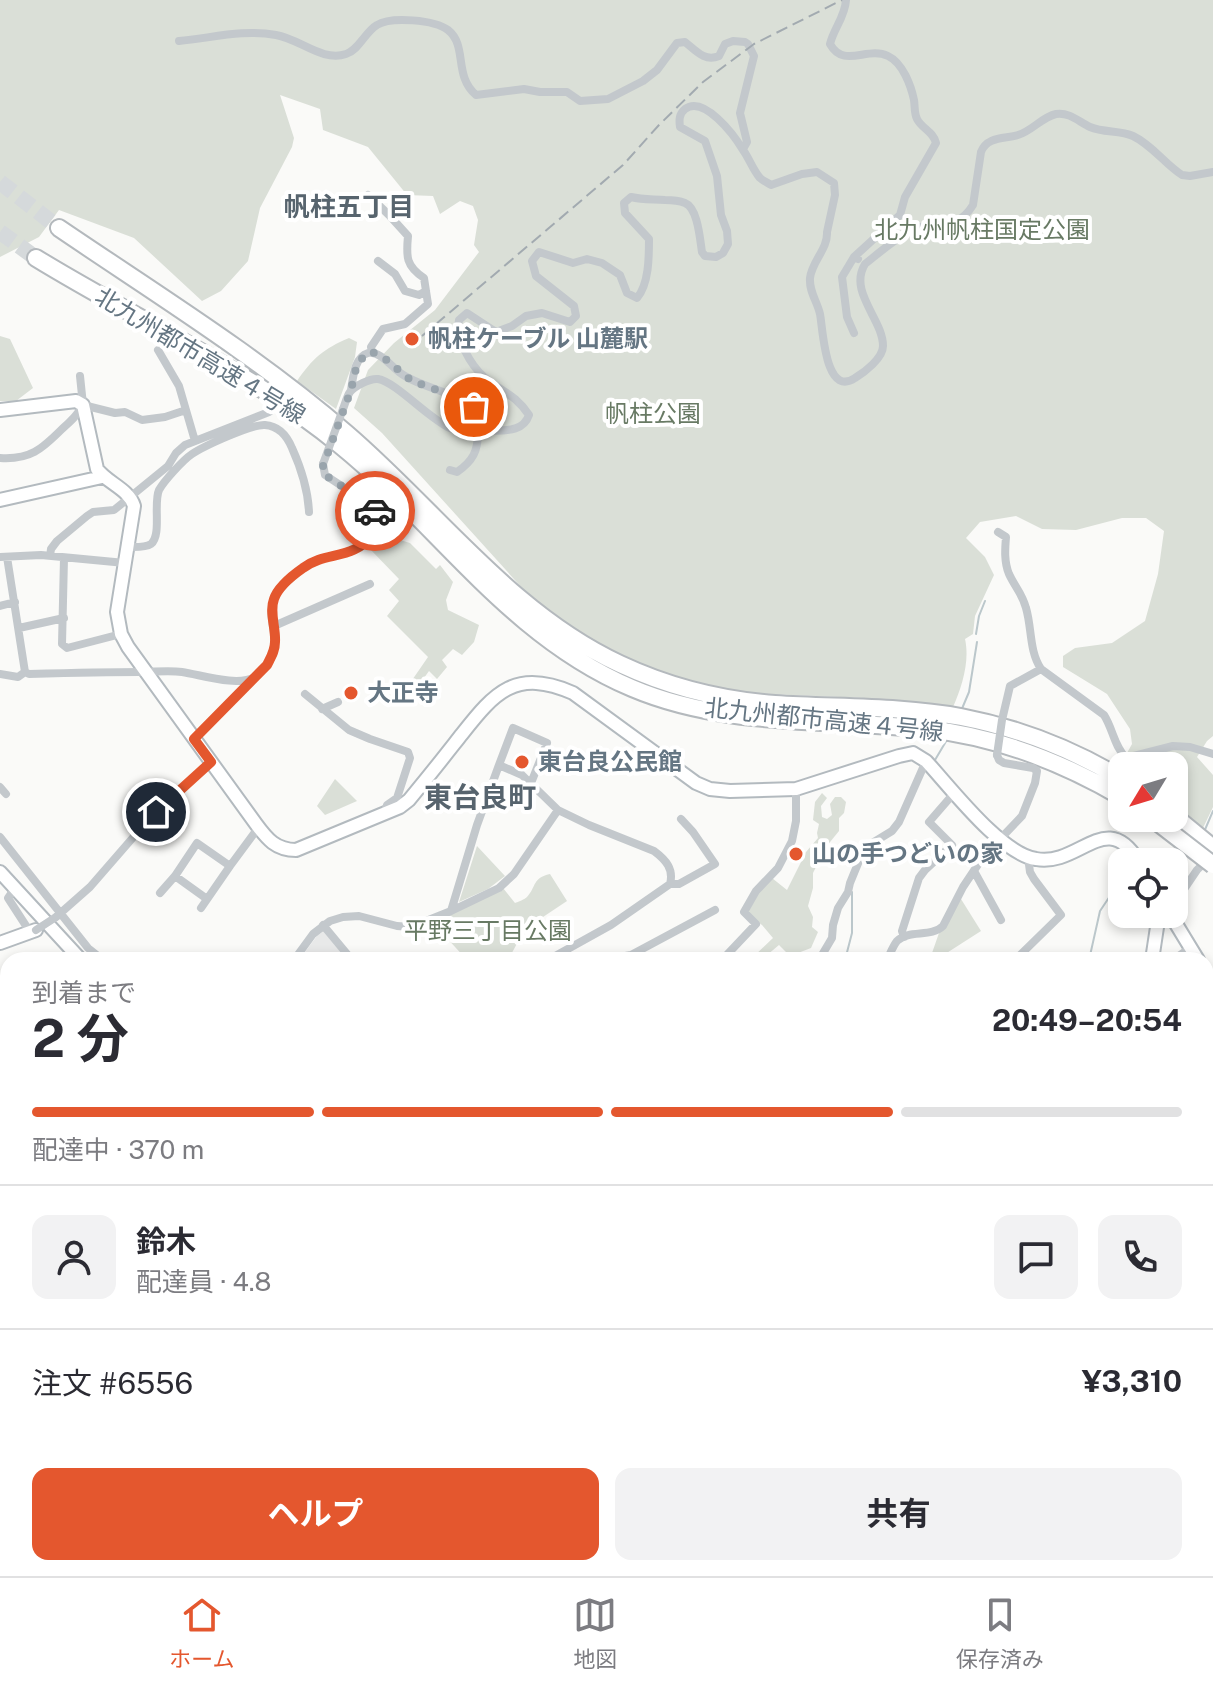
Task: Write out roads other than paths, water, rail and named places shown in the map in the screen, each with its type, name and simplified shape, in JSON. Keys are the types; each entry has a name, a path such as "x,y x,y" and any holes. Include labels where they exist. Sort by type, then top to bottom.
{"highway":[{"name":"北九州都市高速４号線","path":"59,228 203,325 327,416 391,473 508,597"},
{"name":"北九州都市高速４号線","path":"36,258 246,378 297,412 339,444 508,597 598,653 691,698 773,703 1010,729 1061,747 1108,771"},
{"name":"北九州都市高速４号線","path":"991,727 1008,745 1056,762 1108,790"},
{"path":"1188,827 1213,848"},
{"path":"1170,832 1213,865"}],"street":[{"path":"846,0 830,44 835,52 842,57 875,54 889,57 899,66 914,100 915,116 921,126 934,135 936,143 905,197 900,215 854,257 842,277 847,317 854,333"},
{"path":"179,41 253,32 280,36 331,57 349,53 376,25 389,20 418,20 448,29 460,46 460,65 466,84 476,95 524,89 567,92 580,101 608,99 643,81 657,70 677,43 685,42 704,57 712,59 719,56 725,44 745,42 754,56 740,113 747,142 743,149"},
{"path":"351,390 369,380 378,379 437,420 471,433 515,429 526,422 529,415 520,401 483,376 471,363 457,330 459,320 467,313 496,332 526,316 542,313 570,322 576,316 574,306 536,276 533,270 532,261 539,252 573,263 587,259 602,263 620,275 627,293 637,298 642,293 649,239 625,213 624,203 631,197 685,203 694,214 705,256 716,257 723,253 728,244 727,231 721,215 717,176 705,141 680,127 681,112 686,108 705,108 727,127 761,179 771,185 817,172 834,183 835,195 827,239 813,266 810,280 819,311 826,359 833,372 845,382 870,366 881,354 883,346 865,300 862,269 915,228 954,223 962,218 973,205 984,144 989,141 1024,134 1052,115 1063,114 1088,127 1128,134 1140,140 1182,175 1213,172"},
{"path":"368,195 408,236 408,262 424,278 428,304 405,324 383,329 371,347 372,352"},
{"path":"854,257 865,264"},
{"path":"378,261 395,274 405,291 419,295 426,291"},
{"path":"158,350 179,386 195,441"},
{"path":"194,739 267,665 274,653 272,608 281,588 304,566 356,550 377,528 379,521 372,506 325,475 323,464 351,390 357,364 367,353 384,358 412,381 462,399 474,407 485,421 472,459 457,472 450,470"},
{"path":"80,376 97,469 102,477 131,497 134,506 117,612 121,634 272,844 296,850 400,807 495,696 513,686 541,683 573,693 696,783 710,789 796,789 913,753 926,761 999,840 1028,857 1049,860 1105,838 1115,838 1131,848"},
{"path":"0,410 76,401 115,413 125,412 142,420 186,410"},
{"path":"0,458 15,459 41,449 77,415 83,405"},
{"path":"50,556 57,541 87,516 93,512 114,510 168,466 185,445 269,412"},
{"path":"127,547 151,544 155,538 160,489 189,456 256,426 276,428 285,435 309,495 309,512"},
{"path":"0,500 102,477"},
{"path":"998,532 1006,537 1005,555 1009,574 1021,592 1027,610 1035,660 1041,669 1104,715 1111,725 1118,750 1126,758 1173,746 1213,754"},
{"path":"25,672 15,602 4,557 50,556 125,563"},
{"path":"64,558 62,644 67,648 121,634"},
{"path":"274,626 370,584"},
{"path":"0,606 15,602"},
{"path":"19,628 64,618"},
{"path":"0,664 3,675 18,677 25,672"},
{"path":"891,952 904,937 938,931 943,926 974,871 1022,816 1037,771 999,760 991,727 1010,686 1041,669"},
{"path":"25,672 179,671 216,679 255,677"},
{"path":"305,694 349,730 408,752 410,758 397,798 387,805 385,812"},
{"path":"322,709 338,702"},
{"path":"451,911 477,825 513,728 547,743 531,783"},
{"path":"821,952 832,938 838,908 848,892 859,861 874,842 892,831 899,822 926,761"},
{"path":"0,943 33,931 58,915 90,887 150,818 211,762"},
{"path":"499,765 522,775 558,810 654,851 670,867 673,875 670,884"},
{"path":"730,952 756,924 744,912 756,891 778,868 792,841 796,821 796,789"},
{"path":"904,937 902,931 919,878 952,845 929,822 955,792"},
{"path":"300,952 323,925 343,917 359,916 411,927 499,888 514,874 558,810"},
{"path":"562,952 611,925 670,884 679,884 715,864 681,819"},
{"path":"201,908 258,828"},
{"path":"0,837 58,915 93,952"},
{"path":"160,893 197,843 230,866"},
{"path":"1188,883 1213,855"},
{"path":"1023,952 1061,915 1030,872 1028,857"},
{"path":"974,871 1001,920"},
{"path":"0,872 74,952"},
{"path":"175,876 207,899"},
{"path":"15,888 8,898 33,931"},
{"path":"638,952 715,910"},
{"path":"323,925 345,952"},
{"path":"1153,952 1157,928"},
{"path":"1178,928 1193,952"},
{"path":"1184,952 1190,948"}],"waterway":[{"path":"976,634 985,601"},
{"path":"961,711 969,692 977,642"},
{"path":"935,760 948,738"},
{"path":"1204,832 1213,811"},
{"path":"870,854 878,844"},
{"path":"847,952 852,933 852,892"},
{"path":"1091,952 1100,911 1108,899"}],"tunnel":[{"path":"0,182 59,228"},
{"path":"0,232 36,258"}],"railway":[{"path":"422,336 623,165 703,82 754,44 842,0"}],"place":[{"name":"帆柱ケーブル 山麓駅","path":"412,339"},
{"name":"大正寺","path":"351,693"},
{"name":"東台良公民館","path":"522,762"},
{"name":"山の手つどいの家","path":"796,854"}],"district":[{"name":"帆柱五丁目","path":"349,207"},
{"name":"東台良町","path":"480,797"}],"park label":[{"name":"北九州帆柱国定公園","path":"982,230"},
{"name":"帆柱公園","path":"653,414"},
{"name":"平野三丁目公園","path":"488,931"}]}
